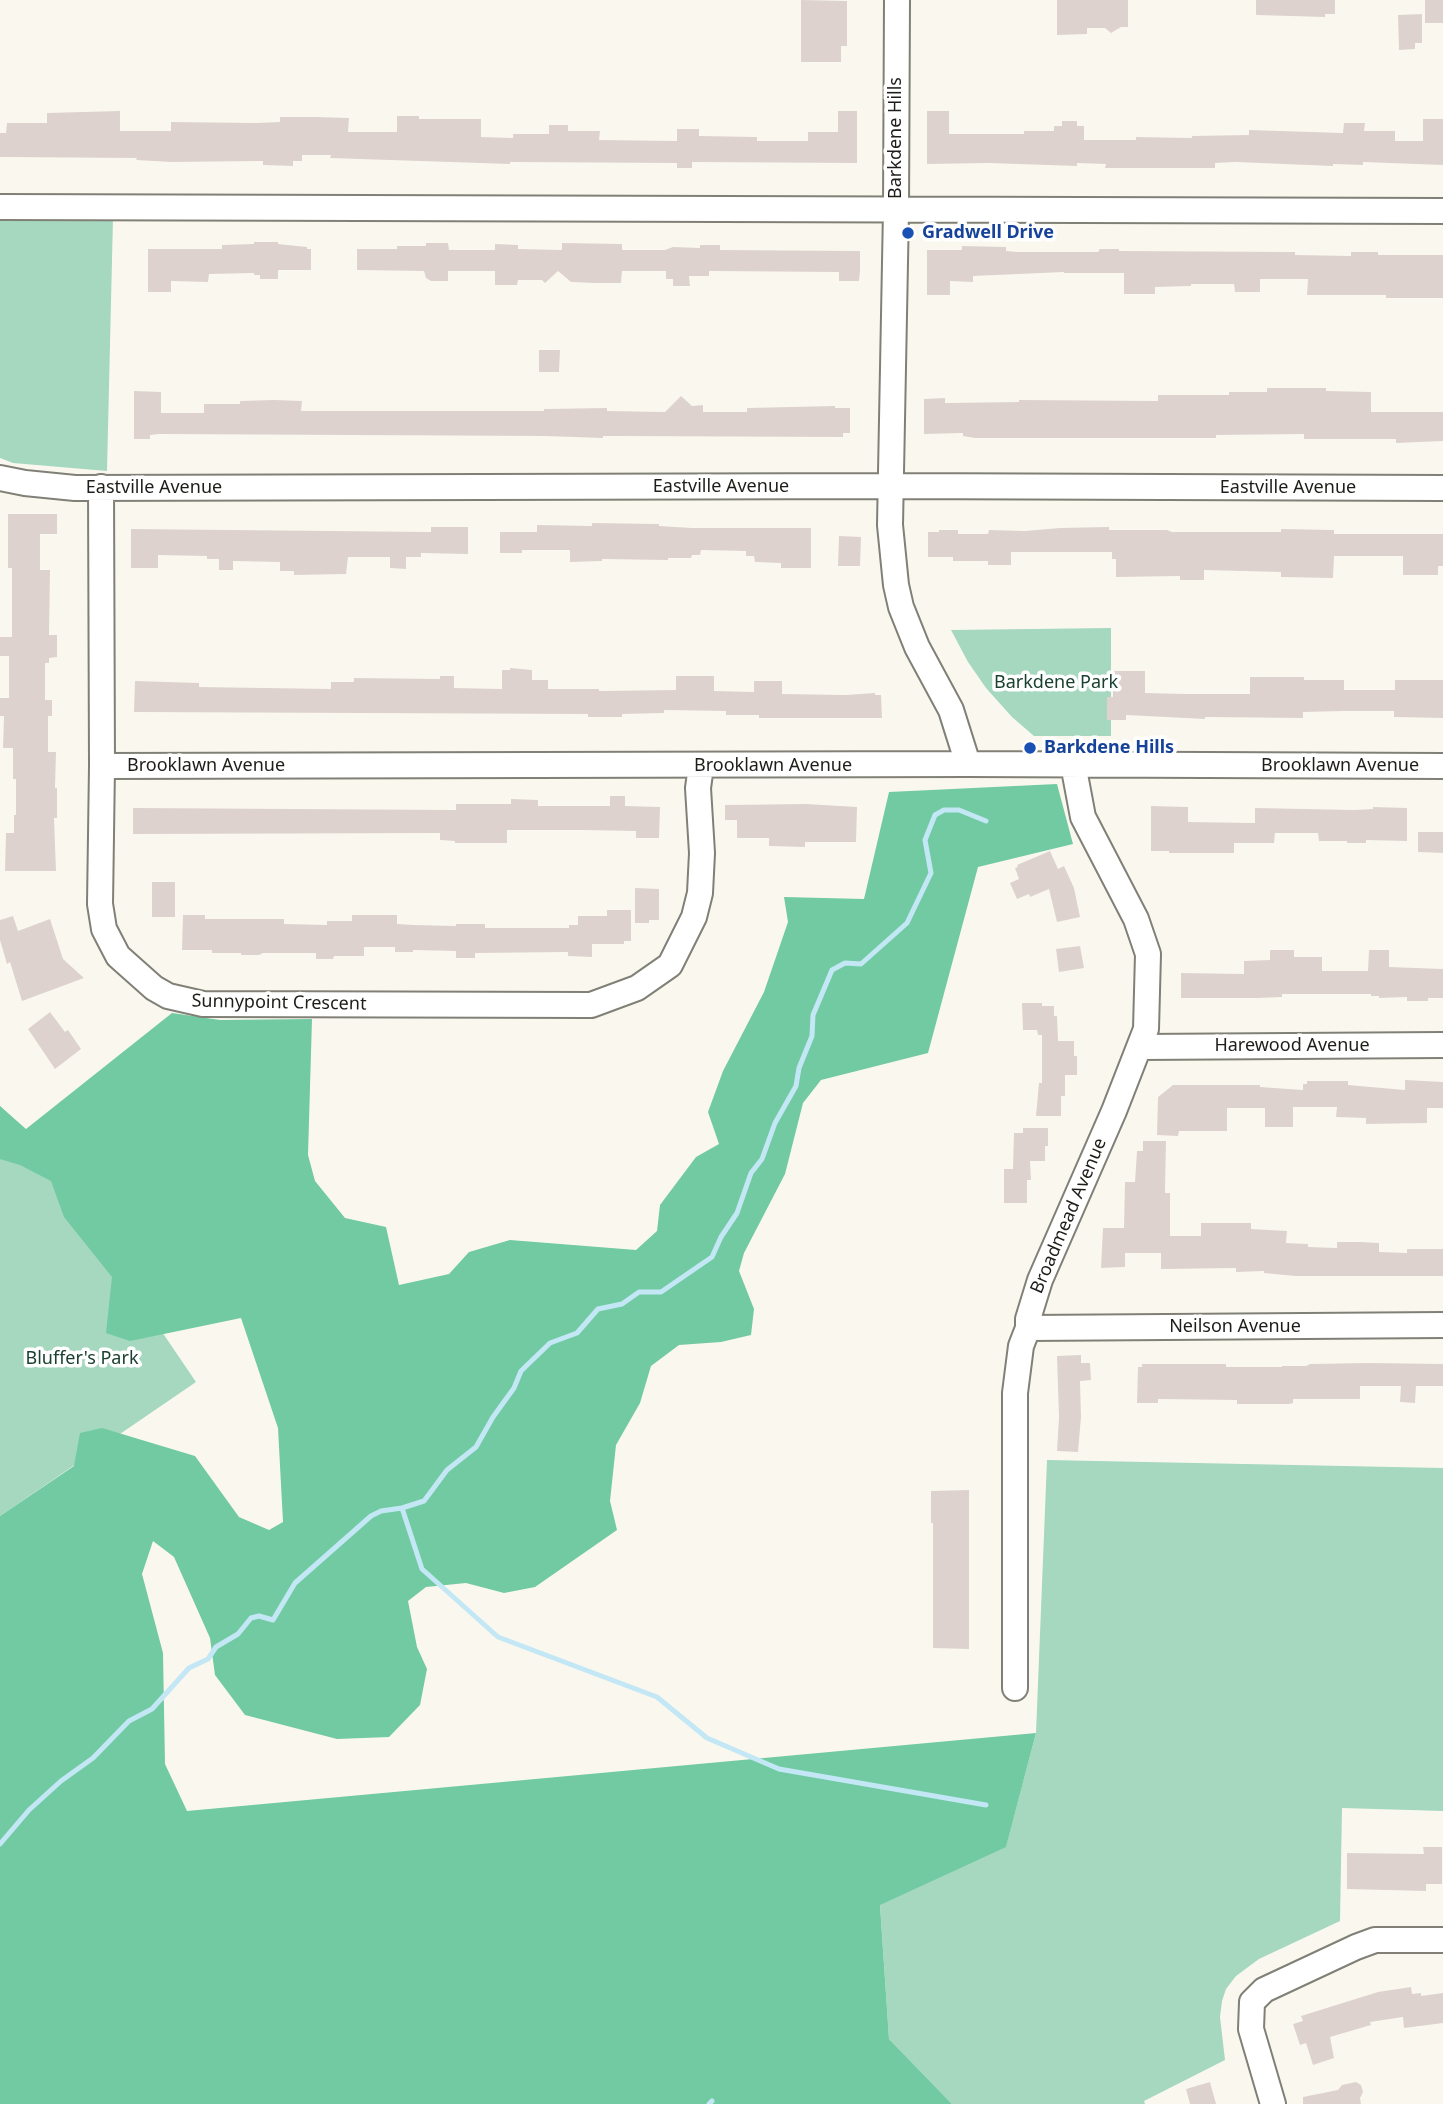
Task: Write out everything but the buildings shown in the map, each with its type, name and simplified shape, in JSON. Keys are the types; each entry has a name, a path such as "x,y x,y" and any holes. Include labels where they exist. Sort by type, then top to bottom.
{"street":[{"name":"Barkdene Hills","path":"897,0 890,525 901,607 917,647 951,710 968,764"},
{"path":"0,207 1443,212"},
{"name":"Eastville Avenue","path":"0,478 75,488 1443,488"},
{"name":"Sunnypoint Crescent","path":"101,487 103,766 100,904 104,929 118,956 154,988 184,1001 203,1004 313,1006 591,1005 636,988 670,965 694,917 700,893 698,788 701,766"},
{"name":"Broadmead Avenue","path":"1016,1689 1015,1393 1021,1346 1040,1280 1146,1029 1148,954 1136,919 1083,817 1073,764"},
{"name":"Brooklawn Avenue","path":"103,766 1443,766"},
{"name":"Harewood Avenue","path":"1140,1047 1443,1045"},
{"name":"Neilson Avenue","path":"1028,1328 1443,1325"},
{"path":"1273,2104 1251,2029 1252,2002 1264,1990 1375,1940 1443,1940"}],"green space":[{"path":"0,217 113,218 107,471 13,463 0,458"},
{"name":"Barkdene Park","path":"1111,628 1111,736 1034,736 1012,717 986,688 951,630"},
{"path":"1057,784 1073,844 978,867 928,1053 821,1080 803,1103 785,1174 744,1253 739,1271 754,1309 751,1335 721,1342 679,1345 651,1366 640,1403 616,1445 610,1501 617,1530 535,1587 504,1593 466,1583 426,1587 408,1601 417,1647 427,1669 420,1705 389,1737 337,1739 245,1715 215,1675 210,1638 174,1557 153,1541 142,1574 163,1653 165,1764 187,1811 1036,1733 1006,1847 880,1905 889,2039 952,2104 0,2104 0,1516 74,1466 80,1433 102,1428 195,1456 239,1517 269,1530 283,1522 278,1428 241,1318 130,1341 106,1333 112,1277 64,1217 51,1181 20,1165 0,1159 0,1106 26,1129 172,1013 220,1020 312,1019 308,1155 315,1181 345,1218 386,1227 399,1285 449,1274 469,1252 510,1240 636,1250 657,1231 660,1205 696,1157 719,1144 708,1112 723,1071 764,992 788,922 784,897 864,899 889,792"},
{"name":"Bluffer's Park","path":"0,1106 25,1130 196,1382 0,1516"},
{"path":"1047,1460 1443,1468 1443,1811 1342,1808 1340,1921 1259,1959 1236,1976 1226,1989 1222,2001 1220,2017 1225,2060 1144,2101 1145,2104 952,2104 889,2039 880,1904 1006,1846 1036,1733"}],"waterway":[{"path":"0,1844 29,1810 61,1781 93,1758 129,1721 152,1709 189,1668 208,1659 216,1647 238,1634 251,1618 259,1616 273,1620 295,1583 371,1516 424,1501 447,1470 476,1447 514,1388 521,1371 550,1343 577,1333 598,1309 622,1304 639,1292 661,1292 712,1257 737,1213 751,1173 762,1159 775,1123 796,1086 799,1068 812,1036 813,1015 832,970 845,963 861,964 907,923 931,873 925,840 935,815 944,810 959,810 986,821"},
{"path":"402,1508 422,1569 498,1637 657,1697 707,1738 779,1769 986,1805"},
{"path":"709,2104 712,2101"}],"place":[{"name":"Gradwell Drive","path":"908,233"},
{"name":"Barkdene Hills","path":"1030,748"}]}
